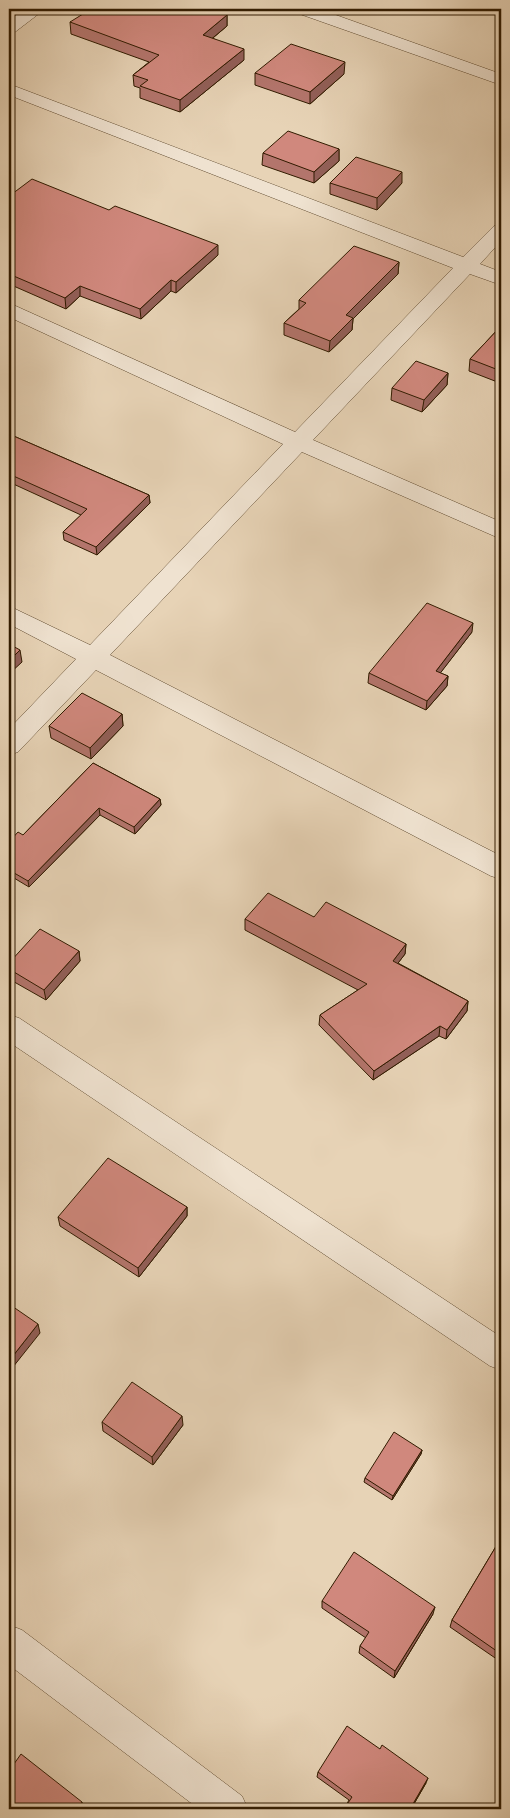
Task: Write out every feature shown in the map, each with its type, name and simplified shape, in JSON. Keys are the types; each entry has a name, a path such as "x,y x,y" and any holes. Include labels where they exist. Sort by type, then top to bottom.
{"street":[{"path":"9,28 36,9"},
{"path":"302,9 501,80"},
{"path":"9,89 501,279"},
{"path":"9,744 501,230"},
{"path":"9,309 298,442 501,531"},
{"path":"9,614 501,868"},
{"path":"9,1027 501,1356"},
{"path":"9,1643 229,1809"}],"building":[{"path":"91,9 209,9 227,15 203,35 244,49 180,100 140,86 148,80 133,75 159,55 70,22"},
{"path":"291,44 345,62 310,92 255,73"},
{"path":"288,131 339,149 314,172 263,153"},
{"path":"356,157 402,172 377,198 330,183"},
{"path":"32,179 109,210 115,206 218,245 176,282 171,280 140,309 80,286 65,298 9,274 9,193 12,194"},
{"path":"354,246 399,262 346,315 353,318 330,341 284,323 306,303 299,300"},
{"path":"501,326 501,371 470,359"},
{"path":"416,361 448,373 424,400 392,388"},
{"path":"9,434 149,495 96,547 63,532 87,509 9,474"},
{"path":"427,603 473,623 436,671 448,676 427,701 369,673"},
{"path":"9,644 20,650 9,661"},
{"path":"82,693 122,714 90,748 49,726"},
{"path":"93,763 160,799 134,827 99,808 28,881 9,870 9,842 18,832 23,835"},
{"path":"268,893 314,917 326,902 406,944 393,961 468,1001 447,1030 440,1026 374,1071 320,1015 367,984 245,919"},
{"path":"40,929 79,951 44,990 9,969 9,963"},
{"path":"108,1158 187,1207 138,1268 58,1217"},
{"path":"9,1304 38,1324 9,1361"},
{"path":"132,1382 182,1416 152,1457 102,1422"},
{"path":"394,1432 422,1450 393,1496 365,1478"},
{"path":"501,1538 501,1654 452,1620"},
{"path":"354,1552 435,1607 395,1671 360,1646 369,1632 322,1601"},
{"path":"347,1726 380,1749 382,1745 428,1778 410,1809 344,1809 352,1797 318,1772"},
{"path":"21,1754 82,1802 77,1809 9,1809 9,1771"}]}
